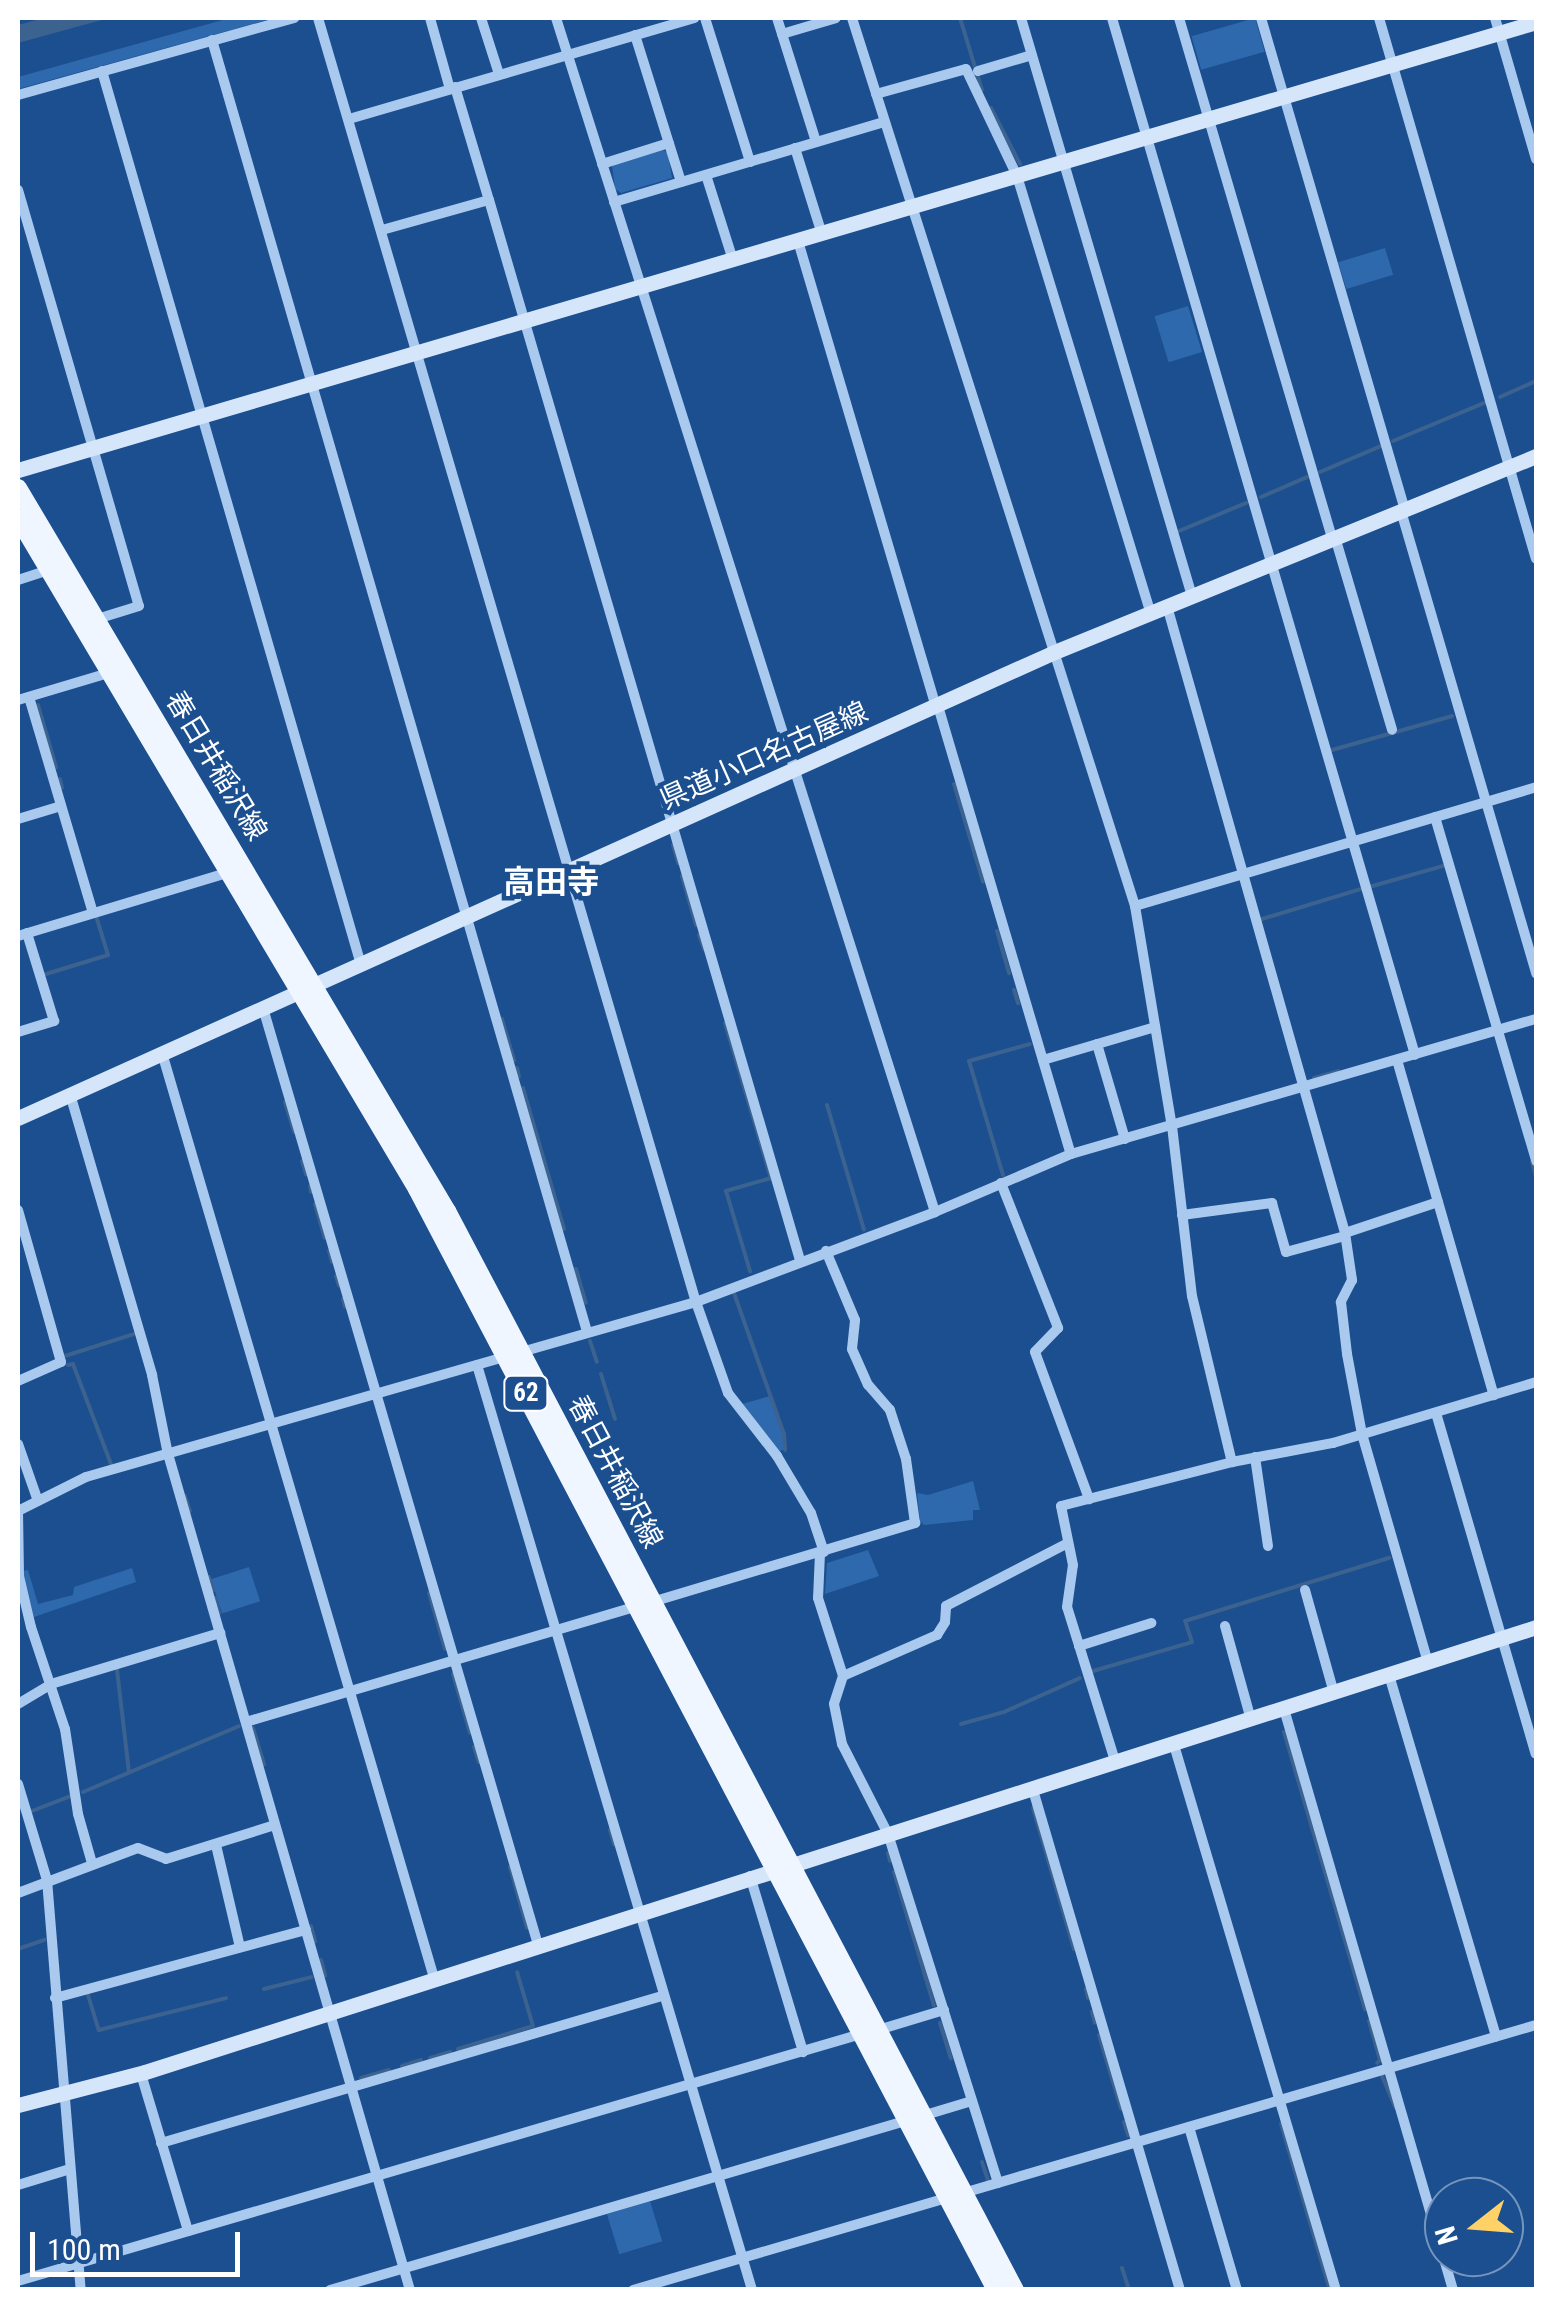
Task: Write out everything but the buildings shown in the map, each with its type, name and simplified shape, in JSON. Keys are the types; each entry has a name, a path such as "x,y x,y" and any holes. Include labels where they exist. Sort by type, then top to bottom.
{"main road":[{"name":"春日井稲沢線","path":"18,488 308,987 446,1211 513,1352 913,2119 954,2195 1015,2290"},
{"name":"春日井稲沢線","path":"18,518 230,872 308,987"},
{"name":"春日井稲沢線","path":"954,2195 993,2289"}],"street":[{"path":"18,96 294,18"},
{"path":"318,18 696,1302 728,1393 777,1456 811,1512 822,1552 818,1598 843,1676 834,1704 842,1744 888,1834 998,2183"},
{"path":"430,18 527,320 800,1260"},
{"path":"481,18 499,74"},
{"path":"556,18 935,1212"},
{"path":"349,119 693,18"},
{"path":"705,18 750,162"},
{"path":"777,18 816,142"},
{"path":"782,34 836,18"},
{"path":"852,18 1134,906 1172,1126 1204,1358 1232,1462"},
{"path":"1021,18 1192,596"},
{"path":"1112,18 1415,1055"},
{"path":"1179,18 1392,730"},
{"path":"1261,18 1486,802 1531,934 1536,974"},
{"path":"1379,18 1536,559"},
{"path":"18,470 1393,65 1497,26 1536,22"},
{"path":"1497,26 1536,159"},
{"path":"636,35 681,182"},
{"path":"212,40 588,1332"},
{"path":"978,71 1032,55"},
{"path":"876,94 966,69 1017,176 1150,612"},
{"path":"102,71 360,965"},
{"path":"614,202 884,122"},
{"path":"602,164 669,143"},
{"path":"795,148 822,234"},
{"path":"706,175 733,260"},
{"path":"18,190 139,606 97,620"},
{"path":"382,230 490,200"},
{"path":"798,241 1071,1154"},
{"name":"県道小口名古屋線","path":"18,1118 1052,653 1536,456"},
{"path":"18,580 49,570"},
{"path":"1166,606 1345,1234 1352,1280 1341,1302 1362,1434 1428,1662"},
{"path":"93,913 62,806 23,698 112,672"},
{"path":"1134,906 1536,787"},
{"path":"18,819 62,806"},
{"path":"1434,817 1536,1162"},
{"path":"18,1032 54,1021 22,934 230,872"},
{"path":"262,1008 538,1945"},
{"path":"92,1862 78,1814 65,1729 19,1576 18,1511 86,1478 696,1302 935,1212 1071,1154 1536,1018"},
{"path":"1043,1060 1156,1026"},
{"path":"1097,1044 1125,1139"},
{"path":"162,1053 434,1978"},
{"path":"1397,1060 1494,1395"},
{"path":"70,1094 152,1376 168,1454 410,2290"},
{"path":"1001,1182 1058,1328 1035,1352 1090,1500"},
{"path":"1182,1214 1272,1203 1286,1252 1438,1202"},
{"path":"18,1210 60,1362 18,1380"},
{"path":"246,1722 915,1523 906,1459 890,1410 868,1385 852,1349 855,1320 826,1250"},
{"path":"478,1365 752,2290"},
{"path":"1116,1764 1067,1607 1072,1566 1061,1506 1232,1462 1362,1434 1536,1382"},
{"path":"1436,1413 1536,1754"},
{"path":"18,1444 38,1501"},
{"path":"1256,1457 1268,1546"},
{"path":"843,1676 936,1636 945,1622 946,1606 1068,1544"},
{"path":"1304,1590 1334,1693"},
{"path":"1078,1646 1151,1623"},
{"path":"1225,1626 1252,1720"},
{"path":"18,2104 141,2074 1536,1627"},
{"path":"18,1704 51,1684 220,1633"},
{"path":"1388,1675 1496,2038"},
{"path":"1284,1710 1452,2290"},
{"path":"1174,1746 1336,2290"},
{"path":"18,1784 48,1880 82,2290"},
{"path":"1033,1790 1179,2288 1166,2290"},
{"path":"18,1893 92,1862 138,1848 166,1859 276,1826"},
{"path":"216,1844 240,1948"},
{"path":"750,1876 803,2052"},
{"path":"55,1998 306,1930"},
{"path":"162,2143 662,1996"},
{"path":"18,2281 944,2010"},
{"path":"634,2290 1536,2026"},
{"path":"141,2074 188,2231"},
{"path":"330,2290 972,2101"},
{"path":"1190,2127 1237,2290"},
{"path":"18,2185 70,2169"}],"shaded area":[{"path":"44,18 109,18 18,43 18,25"},
{"path":"230,18 274,18 18,89 18,77"},
{"path":"1255,18 1265,52 1201,70 1192,36"},
{"path":"663,150 668,153 672,178 621,193 615,189 612,165"},
{"path":"1385,248 1393,275 1346,289 1338,262"},
{"path":"1188,306 1202,352 1169,362 1155,316"},
{"path":"770,1396 783,1434 783,1450 779,1451 742,1404"},
{"path":"973,1481 980,1510 973,1510 973,1520 924,1525 920,1521 917,1493 928,1495"},
{"path":"868,1550 879,1576 825,1594 827,1563"},
{"path":"249,1567 260,1601 222,1614 211,1579"},
{"path":"132,1568 136,1582 34,1617 23,1571 28,1570 38,1604 73,1595 74,1587"},
{"path":"650,2201 662,2241 619,2254 607,2214"}],"waterway":[{"path":"960,18 982,90"},
{"path":"991,108 1020,164"},
{"path":"1500,397 1536,381"},
{"path":"1393,441 1484,403"},
{"path":"1320,472 1381,446"},
{"path":"1261,497 1307,477"},
{"path":"1179,531 1246,503"},
{"path":"38,705 56,767"},
{"path":"1332,750 1452,716"},
{"path":"60,779 62,788"},
{"path":"954,784 983,882"},
{"path":"673,845 678,863"},
{"path":"1369,887 1446,865"},
{"path":"682,876 696,925"},
{"path":"1262,919 1361,889"},
{"path":"46,974 108,955 97,919"},
{"path":"997,931 1009,973"},
{"path":"699,935 704,949"},
{"path":"1014,990 1018,1003"},
{"path":"502,1019 514,1060"},
{"path":"725,1023 771,1178 726,1191 750,1271"},
{"path":"1003,1175 969,1061 1030,1044"},
{"path":"517,1068 519,1077"},
{"path":"1314,1078 1338,1071"},
{"path":"523,1088 564,1229"},
{"path":"285,1102 294,1132"},
{"path":"827,1105 864,1230"},
{"path":"302,1161 306,1174"},
{"path":"1532,1162 1536,1177"},
{"path":"310,1186 311,1192"},
{"path":"315,1204 325,1238"},
{"path":"329,1251 332,1262"},
{"path":"576,1269 586,1303"},
{"path":"336,1276 339,1286"},
{"path":"734,1293 784,1434 785,1450"},
{"path":"343,1299 345,1307"},
{"path":"65,1356 134,1334"},
{"path":"590,1341 597,1362"},
{"path":"68,1365 73,1364 111,1464"},
{"path":"601,1374 615,1419"},
{"path":"185,1496 190,1511"},
{"path":"1093,1671 1192,1642 1185,1621 1389,1558"},
{"path":"209,1577 213,1590"},
{"path":"429,1593 445,1649"},
{"path":"215,1598 219,1613"},
{"path":"117,1670 129,1772"},
{"path":"453,1674 470,1733"},
{"path":"961,1724 1004,1712 1080,1678"},
{"path":"83,1792 239,1726"},
{"path":"253,1728 264,1764"},
{"path":"1284,1732 1365,2009"},
{"path":"474,1747 479,1762"},
{"path":"32,1811 71,1796"},
{"path":"1033,1808 1074,1949"},
{"path":"610,1830 614,1844"},
{"path":"888,1853 890,1861"},
{"path":"510,1867 527,1928"},
{"path":"894,1872 934,2005"},
{"path":"311,1926 315,1941"},
{"path":"18,1949 44,1940"},
{"path":"321,1960 325,1975"},
{"path":"458,2049 533,2026 517,1972"},
{"path":"264,1989 312,1977"},
{"path":"1086,1989 1088,1998"},
{"path":"88,1995 99,2030 226,1998"},
{"path":"1092,2012 1095,2023"},
{"path":"1369,2021 1380,2060 1377,2063"},
{"path":"940,2023 951,2058"},
{"path":"1099,2035 1121,2109"},
{"path":"430,2058 450,2052"},
{"path":"402,2066 421,2060"},
{"path":"361,2078 389,2070"},
{"path":"1382,2076 1395,2107"},
{"path":"1124,2122 1128,2135"},
{"path":"1281,2124 1330,2290"},
{"path":"982,2162 988,2180"},
{"path":"1122,2268 1129,2290"}],"district":[{"name":"高田寺","path":"551,882"}]}
